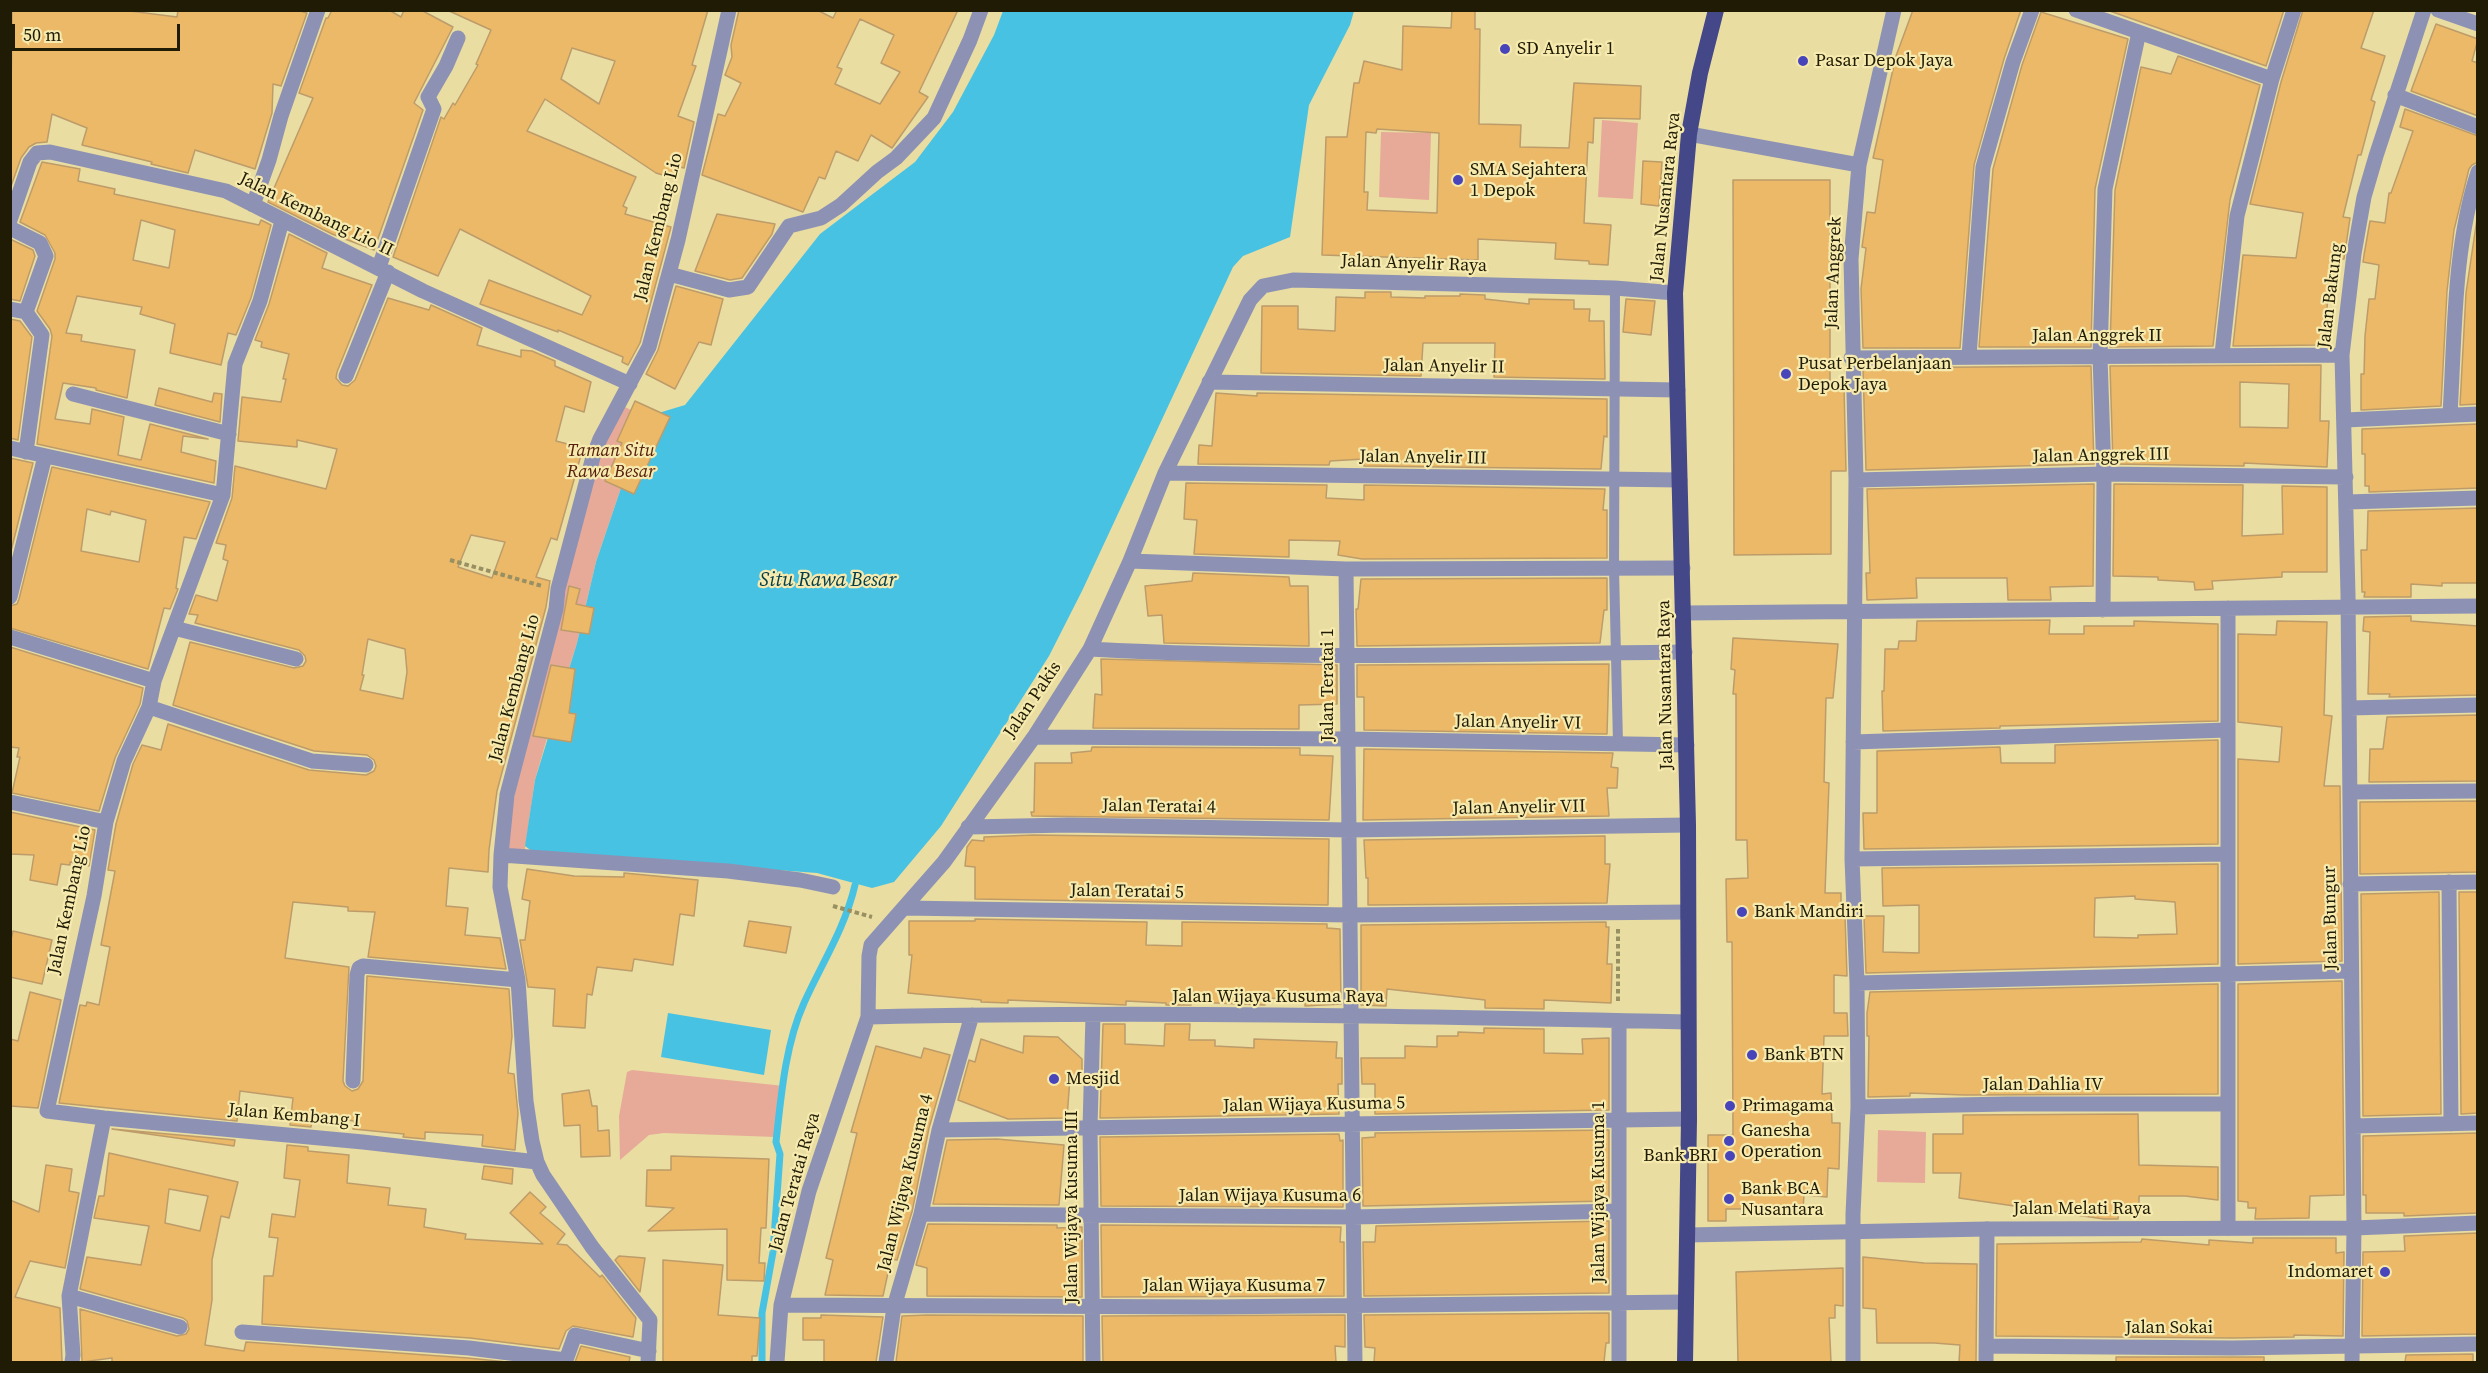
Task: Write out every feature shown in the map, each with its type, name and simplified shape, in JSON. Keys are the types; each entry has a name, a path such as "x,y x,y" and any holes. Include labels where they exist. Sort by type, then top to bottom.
{"highway":[{"name":"Jalan Nusantara Raya","path":"1685,1362 1689,1119 1688,825 1675,292 1689,134 1700,74 1716,10"}],"street":[{"path":"253,205 269,160 280,116 318,10"},
{"path":"669,274 729,290 748,287 789,226 821,218 841,205 896,158 934,118 970,40 981,10"},
{"name":"Jalan Anggrek","path":"1853,1362 1853,1234 1858,1107 1857,983 1852,860 1852,671 1856,480 1851,358 1851,259 1859,165 1894,10"},
{"path":"1969,356 1983,167 2012,68 2032,10"},
{"path":"2076,10 2272,79"},
{"path":"2222,354 2237,216 2272,79 2294,10"},
{"name":"Jalan Bakung","path":"2348,602 2342,355 2354,254 2364,197 2424,10"},
{"path":"2438,10 2478,24"},
{"name":"Jalan Kembang Lio","path":"648,1357 650,1320 592,1247 537,1162 526,1101 518,980 500,887 501,855 507,795 556,609 558,589 589,467 600,439 649,347 669,274 726,11"},
{"path":"2103,610 2104,474 2100,357 2105,189 2139,32"},
{"path":"346,376 383,270 434,109 428,97 446,66 458,38"},
{"path":"2395,95 2478,127"},
{"path":"1689,134 1859,165"},
{"name":"Jalan Kembang Lio II","path":"10,220 30,162 37,153 50,152 226,191 423,291 630,384"},
{"path":"2450,414 2457,282 2469,197 2478,171"},
{"name":"Jalan Kembang Lio","path":"47,1111 94,896 106,822 124,761 148,707 154,681 223,495 235,364 260,301 282,221"},
{"path":"10,228 40,243 46,256 18,310 42,336 26,452"},
{"name":"Jalan Anyelir Raya","path":"1209,382 1250,300 1263,286 1274,282 1293,280 1615,288 1675,292"},
{"name":"Jalan Anggrek II","path":"1851,358 2342,355"},
{"name":"Jalan Anyelir II","path":"1209,382 1678,390"},
{"name":"Jalan Pakis","path":"868,1017 871,945 944,862 1034,737 1090,649 1130,561 1165,473 1209,382"},
{"path":"73,394 229,434"},
{"path":"2345,420 2478,414"},
{"path":"10,448 223,495"},
{"path":"10,597 45,456"},
{"name":"Jalan Anyelir III","path":"1165,473 1680,480"},
{"name":"Jalan Anggrek III","path":"1856,480 2104,474 2346,477"},
{"path":"2346,502 2478,498"},
{"path":"1130,561 1346,569 1683,568"},
{"name":"Jalan Teratai 1","path":"1346,569 1355,1362"},
{"path":"1684,613 2228,608 2348,602 2478,606"},
{"name":"Jalan Bungur","path":"2348,602 2354,1228 2352,1362"},
{"path":"2228,608 2228,1228"},
{"path":"174,628 296,659"},
{"path":"10,636 154,681"},
{"path":"1090,649 1143,652 1348,654 1685,652"},
{"path":"2349,708 2478,705"},
{"path":"148,707 312,761 366,765"},
{"path":"1853,742 2228,730"},
{"name":"Jalan Anyelir VI","path":"1034,737 1348,739 1687,745"},
{"path":"2350,792 2478,791"},
{"path":"10,802 106,822"},
{"name":"Jalan Teratai 4","path":"968,827 1069,825 1349,830"},
{"name":"Jalan Anyelir VII","path":"1349,830 1688,825"},
{"path":"1852,860 2228,854"},
{"path":"501,855 728,871 800,880 833,887"},
{"path":"2449,882 2451,1124"},
{"path":"2350,884 2478,882"},
{"name":"Jalan Teratai 5","path":"904,908 1350,915 1688,912"},
{"path":"353,1081 359,968 363,966 518,980"},
{"path":"1857,983 2351,971"},
{"name":"Jalan Wijaya Kusuma 4","path":"886,1362 894,1307 921,1214 939,1130 972,1015"},
{"name":"Jalan Wijaya Kusuma Raya","path":"868,1017 1093,1015 1688,1022"},
{"name":"Jalan Wijaya Kusuma III","path":"1092,1362 1090,1128 1093,1015"},
{"name":"Jalan Teratai Raya","path":"777,1362 782,1305 809,1191 868,1017"},
{"name":"Jalan Wijaya Kusuma 1","path":"1618,1021 1618,1362"},
{"name":"Jalan Dahlia IV","path":"1858,1107 2228,1104"},
{"name":"Jalan Kembang I","path":"47,1111 537,1162"},
{"path":"72,1362 74,1355 69,1296 104,1118"},
{"name":"Jalan Wijaya Kusuma 5","path":"939,1130 1689,1119"},
{"path":"2353,1126 2478,1123"},
{"name":"Jalan Wijaya Kusuma 6","path":"921,1214 1353,1217 1619,1212"},
{"name":"Jalan Melati Raya","path":"1687,1235 1853,1234 1987,1229 2354,1228 2478,1223"},
{"path":"1986,1362 1987,1229"},
{"path":"69,1296 180,1327"},
{"name":"Jalan Wijaya Kusuma 7","path":"782,1305 1210,1307 1686,1302"},
{"path":"242,1332 470,1348 566,1360 575,1335 648,1357"},
{"name":"Jalan Sokai","path":"1986,1346 2232,1348 2478,1344"}],"lane":[{"path":"1615,288 1614,568 1618,744"}],"path":[{"path":"450,560 558,589"},
{"path":"841,909 858,914"},
{"path":"1618,913 1618,1021"}],"green space":[{"path":"1602,120 1638,123 1633,199 1598,197"},
{"path":"1381,132 1431,133 1429,200 1379,197"},
{"name":"Taman Situ Rawa Besar","path":"619,404 645,417 596,562 577,643 535,780 524,856 501,855 589,467"},
{"path":"632,1070 784,1086 776,1137 664,1133 649,1135 620,1160 619,1116 627,1072"},
{"path":"1878,1130 1926,1132 1925,1183 1877,1182"}],"water":[{"name":"Situ Rawa Besar","path":"1003,11 1354,11 1350,25 1309,105 1290,237 1243,256 1233,267 1082,591 1049,656 941,826 894,882 872,888 817,873 533,852 525,846 535,780 577,643 596,562 645,417 685,405 820,234 915,162 953,112 994,35"},
{"path":"668,1013 771,1030 764,1075 661,1057"}],"building":[{"path":"12,10 122,10 177,17 178,10 297,10 307,13 281,86 273,84 272,113 255,169 195,150 188,173 151,164 152,162 82,145 87,128 52,114 47,142 36,143 29,147 21,158 10,189"},
{"path":"332,10 389,10 401,17 404,10 421,10 453,27 414,103 423,110 374,250 332,234 268,202 313,98 299,93 326,18"},
{"path":"447,10 708,10 692,65 696,66 678,116 694,122 684,168 680,167 676,179 656,173 545,99 527,131 636,177 623,206 627,208 625,214 671,227 640,343 628,365 622,362 623,357 558,330 558,332 480,304 489,280 582,315 591,296 460,229 438,276 393,257 441,117 444,119 453,103 455,105 478,65 476,64 491,30","holes":["572,48 615,61 599,104 561,79"]},
{"path":"739,10 817,10 833,18 837,10 958,10 919,92 928,97 892,148 871,135 858,161 836,151 825,179 819,177 803,212 702,175 718,114 725,116 741,83 725,75 732,57 731,45","holes":["860,19 894,35 881,63 900,72 880,104 835,84 842,69 837,67"]},
{"path":"1452,10 1475,10 1475,29 1480,29 1479,124 1521,125 1520,147 1569,148 1574,83 1641,86 1640,119 1594,118 1593,143 1588,142 1584,223 1611,225 1608,265 1589,264 1589,261 1555,259 1556,243 1478,239 1478,260 1322,255 1326,137 1347,137 1354,83 1359,83 1364,61 1402,70 1403,26 1451,28","holes":["1377,129 1439,133 1437,213 1367,210 1368,192 1364,192 1366,132 1376,133"]},
{"path":"1913,10 2021,10 2004,59 1974,165 1960,348 1863,348 1861,289 1866,248 1862,247 1867,212 1875,213 1883,160 1873,158 1896,56"},
{"path":"2107,10 2284,10 2266,66"},
{"path":"2303,10 2374,10 2361,48 2385,56 2371,100 2375,102 2361,155 2358,155 2343,217 2350,218 2344,259 2340,259 2338,281 2329,282 2325,336 2322,336 2322,345 2233,346 2243,255 2296,258 2303,213 2250,204 2281,82"},
{"path":"2041,12 2128,39 2095,189 2091,347 1979,347 1993,169 2022,65"},
{"path":"2436,24 2478,39 2472,61 2478,63 2478,116 2411,91"},
{"path":"2178,56 2260,85 2230,200 2213,346 2110,347 2115,190 2141,67 2171,74"},
{"path":"2405,109 2478,136 2478,162 2469,169 2454,230 2447,291 2441,406 2361,410 2361,374 2364,374 2369,299 2375,299 2379,265 2363,262 2364,255 2370,221 2385,223 2389,193 2391,193 2413,131 2400,127"},
{"path":"1643,161 1662,162 1659,206 1641,204"},
{"path":"42,162 80,169 78,181 115,189 114,194 259,225 261,220 271,225 251,298 236,335 228,333 221,365 170,353 175,324 140,314 142,307 77,296 66,333 82,335 81,341 135,350 127,398 96,390 96,388 63,383 55,419 90,424 92,409 124,417 118,455 141,460 150,424 208,439 183,436 181,452 216,461 214,483 37,444 52,336 50,329 37,311 55,253 45,235 20,222","holes":["141,220 175,230 169,268 133,260"]},
{"path":"1733,180 1830,180 1830,387 1844,387 1846,471 1831,471 1831,554 1734,555"},
{"path":"2478,212 2478,404 2460,405 2466,293"},
{"path":"717,214 775,224 772,234 742,278 730,280 695,271"},
{"path":"289,234 327,253 322,268 372,285 337,372 336,378 342,385 348,386 355,380 388,298 429,310 431,305 482,328 477,345 521,357 521,350 532,351 555,361 555,366 591,382 584,412 565,406 556,441 583,448 557,540 551,538 536,577 550,581 546,607 497,791 488,872 449,868 446,906 468,908 465,935 500,938 506,969 368,957 375,912 348,911 348,907 293,902 285,958 349,967 343,1081 345,1086 352,1091 358,1089 363,1081 367,976 509,989 512,1036 508,1073 514,1074 518,1113 515,1150 482,1146 483,1135 425,1132 425,1139 403,1137 404,1134 353,1129 354,1121 313,1115 311,1127 290,1125 293,1098 240,1091 237,1121 59,1103 80,1005 86,1006 87,1002 99,1005 110,947 101,945 115,871 108,870 116,824 133,764 142,745 161,750 168,724 309,770 366,775 374,771 376,766 374,760 367,755 314,751 173,705 190,642 294,668 303,666 306,661 305,656 299,650 195,623 198,615 189,614 196,595 217,601 228,561 223,559 226,545 216,543 232,498 235,466 326,489 337,449 297,440 297,447 238,441 242,397 281,402 286,379 283,379 289,354 261,347 262,342 255,340 269,304","holes":["471,535 505,542 492,578 458,567","368,639 405,649 407,672 403,699 360,690"]},
{"path":"10,239 33,250 35,256 20,301 10,299"},
{"path":"676,286 723,299 711,345 699,342 675,389 646,374 658,350"},
{"path":"1365,292 1391,292 1391,297 1425,298 1425,296 1460,296 1460,294 1485,295 1485,299 1529,304 1529,299 1574,300 1574,309 1590,309 1589,321 1604,321 1605,379 1494,377 1495,343 1423,343 1421,376 1261,373 1262,306 1298,306 1298,329 1335,331 1336,297 1365,298"},
{"path":"1626,299 1655,301 1651,335 1623,332"},
{"path":"10,319 20,321 32,337 18,440 10,438"},
{"path":"2321,365 2320,421 2329,421 2327,467 2244,463 2244,466 2113,464 2110,366","holes":["2240,382 2289,384 2288,428 2240,427"]},
{"path":"2091,366 2094,464 1866,470 1863,368"},
{"path":"159,388 212,402 214,393 222,394 220,422 155,405"},
{"path":"1216,393 1257,396 1257,393 1607,399 1607,437 1604,436 1601,469 1364,466 1364,459 1330,461 1329,465 1198,464 1199,445 1212,446"},
{"path":"635,401 670,417 634,494 605,481 622,443 617,441"},
{"path":"2478,424 2478,488 2369,492 2369,486 2365,486 2362,429"},
{"path":"10,458 33,463 10,555"},
{"path":"52,467 210,502 196,539 184,537 176,588 178,589 170,609 164,608 148,669 10,628 10,606 17,604","holes":["87,509 110,515 111,511 146,520 139,562 81,551"]},
{"path":"1186,483 1327,485 1326,498 1364,500 1364,485 1605,489 1603,510 1607,510 1607,558 1362,559 1338,555 1340,541 1289,540 1289,557 1194,554 1197,520 1184,519"},
{"path":"2094,484 2093,586 2050,587 2051,600 2008,600 2007,578 1916,578 1917,598 1867,600 1866,573 1870,573 1867,489"},
{"path":"2114,484 2243,485 2242,536 2283,534 2282,486 2327,487 2327,572 2282,572 2282,577 2212,581 2213,589 2195,590 2194,582 2158,580 2158,577 2113,576"},
{"path":"2478,508 2478,583 2442,583 2442,586 2411,584 2411,597 2364,597 2361,550 2367,550 2368,511"},
{"path":"1193,573 1289,577 1290,586 1308,586 1309,646 1164,643 1162,615 1148,616 1145,586 1192,581"},
{"path":"1607,578 1607,610 1604,610 1600,643 1357,646 1356,609 1358,609 1361,579"},
{"path":"569,586 580,589 576,604 594,608 589,634 561,630"},
{"path":"2411,616 2411,621 2478,626 2478,695 2389,697 2390,694 2368,694 2370,632 2363,631 2364,617"},
{"path":"2050,620 2049,634 2084,634 2084,626 2134,626 2134,621 2218,624 2218,721 1883,731 1882,691 1884,691 1885,649 1898,649 1899,641 1916,641 1917,621"},
{"path":"2277,621 2327,622 2324,715 2332,716 2324,786 2340,786 2342,961 2238,964 2238,759 2279,762 2282,727 2238,722 2238,634 2276,635"},
{"path":"1733,638 1838,644 1833,698 1826,698 1824,782 1829,783 1825,893 1841,893 1841,915 1845,915 1847,976 1834,975 1834,1013 1847,1013 1848,1036 1824,1036 1822,1094 1831,1093 1832,1123 1840,1123 1839,1169 1828,1168 1827,1197 1804,1195 1803,1209 1726,1209 1726,1221 1708,1221 1708,1135 1733,1135 1732,942 1727,942 1726,879 1748,878 1747,840 1736,840 1736,694 1733,694 1735,670 1731,669"},
{"path":"10,647 143,688 140,704 115,758 99,811 12,793 20,757 17,757 19,748 10,747"},
{"path":"1101,659 1337,665 1337,704 1299,705 1299,729 1093,728 1095,694 1102,695"},
{"path":"1609,664 1607,734 1364,730 1364,697 1357,697 1357,665"},
{"path":"551,665 575,669 569,713 576,714 571,742 533,736"},
{"path":"2478,715 2478,781 2369,782 2370,749 2383,749 2387,717"},
{"path":"2218,740 2218,844 1864,849 1863,813 1877,813 1877,751 2000,747 2001,763 2055,763 2055,745"},
{"path":"1092,747 1300,748 1300,755 1333,756 1329,820 1032,816 1035,763 1072,763 1071,753 1091,751"},
{"path":"1364,749 1613,753 1611,767 1618,768 1617,788 1607,788 1609,816 1363,820"},
{"path":"2478,801 2478,872 2360,874 2360,802"},
{"path":"10,812 95,830 89,866 70,862 70,865 61,864 57,885 30,880 34,855 10,854"},
{"path":"1033,835 1329,839 1328,905 975,899 975,867 965,866 967,847 972,840 984,841 984,837"},
{"path":"1605,836 1605,864 1610,864 1607,903 1368,905 1364,840"},
{"path":"2218,864 2218,964 1866,973 1864,916 1884,916 1883,952 1919,953 1919,905 1883,906 1882,868","holes":["2135,896 2135,899 2175,902 2177,934 2138,935 2138,938 2094,937 2095,898"]},
{"path":"527,869 574,876 624,877 624,873 698,880 694,916 680,914 673,965 634,959 632,971 597,967 592,995 587,994 585,1028 553,1026 555,989 528,987 520,940 525,940 530,901 522,899"},
{"path":"2439,892 2441,1114 2363,1116 2361,894"},
{"path":"2459,892 2478,892 2478,1113 2461,1114"},
{"path":"975,919 1147,922 1146,945 1182,946 1182,922 1327,924 1327,928 1340,929 1341,1004 1305,1006 1305,1000 1266,998 1265,1005 1191,1002 1191,1005 1166,1005 1166,1003 1126,1001 1126,1005 1008,1000 1008,1003 908,993 912,955 909,955 909,921 975,921"},
{"path":"749,921 791,927 786,953 744,946"},
{"path":"1606,922 1606,927 1609,927 1607,964 1612,964 1611,1003 1544,1000 1544,1009 1485,1008 1485,1000 1387,989 1386,1006 1361,1005 1361,925"},
{"path":"13,931 52,940 42,984 10,977 10,944"},
{"path":"2342,981 2344,1195 2310,1196 2309,1218 2255,1219 2256,1208 2248,1208 2248,1202 2238,1201 2238,984"},
{"path":"2218,984 2218,1094 1964,1095 1910,1093 1910,1096 1868,1097 1867,1013 1870,992"},
{"path":"30,992 61,1000 38,1108 10,1106 10,1039 18,1041"},
{"path":"1103,1024 1125,1024 1125,1044 1164,1046 1165,1024 1190,1024 1189,1040 1215,1040 1215,1046 1254,1048 1254,1039 1337,1042 1336,1058 1342,1058 1342,1084 1338,1084 1339,1114 1100,1118"},
{"path":"1484,1028 1544,1029 1544,1053 1583,1054 1582,1039 1609,1038 1609,1110 1375,1114 1375,1084 1362,1084 1361,1058 1405,1058 1405,1046 1437,1047 1437,1036 1458,1036 1458,1032 1484,1033"},
{"path":"1024,1036 1058,1037 1082,1059 1082,1079 1070,1078 1067,1118 1008,1119 958,1100 969,1060 975,1062 981,1039 1023,1053"},
{"path":"876,1046 921,1058 924,1048 950,1055 929,1128 912,1212 897,1260 891,1259 883,1296 825,1295 833,1260 826,1258 857,1133 851,1132"},
{"path":"589,1090 592,1106 597,1106 598,1131 609,1130 610,1156 581,1157 580,1125 564,1126 562,1094"},
{"path":"2138,1114 2139,1165 2218,1167 2218,1200 2185,1196 2139,1196 2139,1206 2119,1206 2118,1219 2104,1219 1959,1198 1961,1173 1933,1173 1933,1134 1963,1134 1963,1115"},
{"path":"112,1129 235,1140 234,1146"},
{"path":"1609,1130 1609,1201 1363,1206 1362,1138 1375,1137 1375,1133"},
{"path":"2478,1133 2478,1213 2404,1216 2404,1213 2366,1213 2366,1195 2363,1195 2363,1136"},
{"path":"1339,1134 1340,1141 1343,1140 1343,1207 1101,1206 1100,1137"},
{"path":"997,1139 1064,1145 1059,1205 933,1204 947,1140"},
{"path":"287,1145 308,1147 308,1151 349,1155 347,1183 390,1188 388,1205 426,1209 424,1227 466,1234 465,1239 543,1244 510,1213 530,1192 546,1207 540,1213 565,1234 557,1244 567,1245 600,1277 602,1275 636,1318 633,1337 573,1326 566,1331 559,1349 470,1338 262,1324 264,1276 273,1276 278,1238 269,1237 272,1214 295,1217 300,1180 284,1178"},
{"path":"109,1153 238,1182 229,1218 221,1216 212,1260 212,1300 205,1345 244,1351 246,1342 507,1362 112,1362 112,1358 82,1362 80,1309 177,1336 186,1334 189,1329 187,1321 183,1318 80,1289 87,1257 141,1265 149,1226 94,1218 99,1196 104,1196","holes":["169,1189 208,1196 200,1231 165,1223"]},
{"path":"671,1156 769,1159 766,1228 761,1228 759,1263 765,1263 764,1281 727,1280 727,1229 648,1231 674,1208 646,1206 647,1170 671,1170"},
{"path":"46,1165 72,1169 69,1191 79,1193 65,1268 30,1261 15,1297 60,1308 62,1362 10,1362 10,1200 39,1212"},
{"path":"484,1166 513,1169 512,1184 482,1179"},
{"path":"1609,1221 1609,1293 1364,1296 1363,1242 1375,1242 1376,1226"},
{"path":"928,1224 1082,1227 1082,1297 927,1296 927,1268 916,1265"},
{"path":"1101,1225 1341,1227 1340,1242 1344,1242 1344,1296 1102,1297"},
{"path":"2478,1233 2478,1334 2362,1336 2363,1252 2405,1251 2404,1236"},
{"path":"2253,1238 2336,1238 2336,1253 2344,1252 2343,1336 2294,1335 2294,1337 2233,1338 1996,1336 1997,1244 2141,1242 2142,1239 2209,1245 2209,1240 2253,1243"},
{"path":"619,1256 645,1258 640,1292 615,1260"},
{"path":"1863,1257 1924,1263 1977,1264 1976,1362 1959,1362 1960,1345 1877,1343 1876,1309 1863,1308"},
{"path":"663,1260 723,1265 718,1315 760,1318 757,1356 752,1356 752,1362 663,1362"},
{"path":"1843,1268 1843,1306 1835,1305 1835,1318 1829,1318 1831,1362 1738,1362 1736,1272"},
{"path":"1609,1313 1609,1343 1606,1343 1604,1362 1374,1362 1375,1348 1365,1347 1364,1315"},
{"path":"821,1315 883,1317 876,1362 824,1362 824,1340 803,1340 803,1318 821,1318"},
{"path":"1345,1315 1345,1347 1335,1346 1336,1362 1103,1362 1102,1316"},
{"path":"902,1316 1083,1316 1083,1362 896,1362"},
{"path":"581,1346 630,1357 629,1362 575,1362"},
{"path":"2473,1354 2473,1362 2405,1362 2406,1355"},
{"path":"2116,1357 2264,1357 2264,1362 2116,1362"}],"waterway":[{"path":"762,1362 762,1313 773,1252 780,1154 776,1142 788,1054 804,1003 839,931 855,885"}],"place":[{"name":"SD Anyelir 1","path":"1505,49"},
{"name":"Pasar Depok Jaya","path":"1803,61"},
{"name":"SMA Sejahtera 1 Depok","path":"1458,180"},
{"name":"Pusat Perbelanjaan Depok Jaya","path":"1786,374"},
{"name":"Bank Mandiri","path":"1742,912"},
{"name":"Bank BTN","path":"1752,1055"},
{"name":"Mesjid","path":"1054,1079"},
{"name":"Primagama","path":"1730,1106"},
{"name":"Ganesha Operation","path":"1729,1141"},
{"name":"Bank BRI","path":"1730,1156"},
{"name":"Bank BCA Nusantara","path":"1729,1199"},
{"name":"Indomaret","path":"2385,1272"}]}
